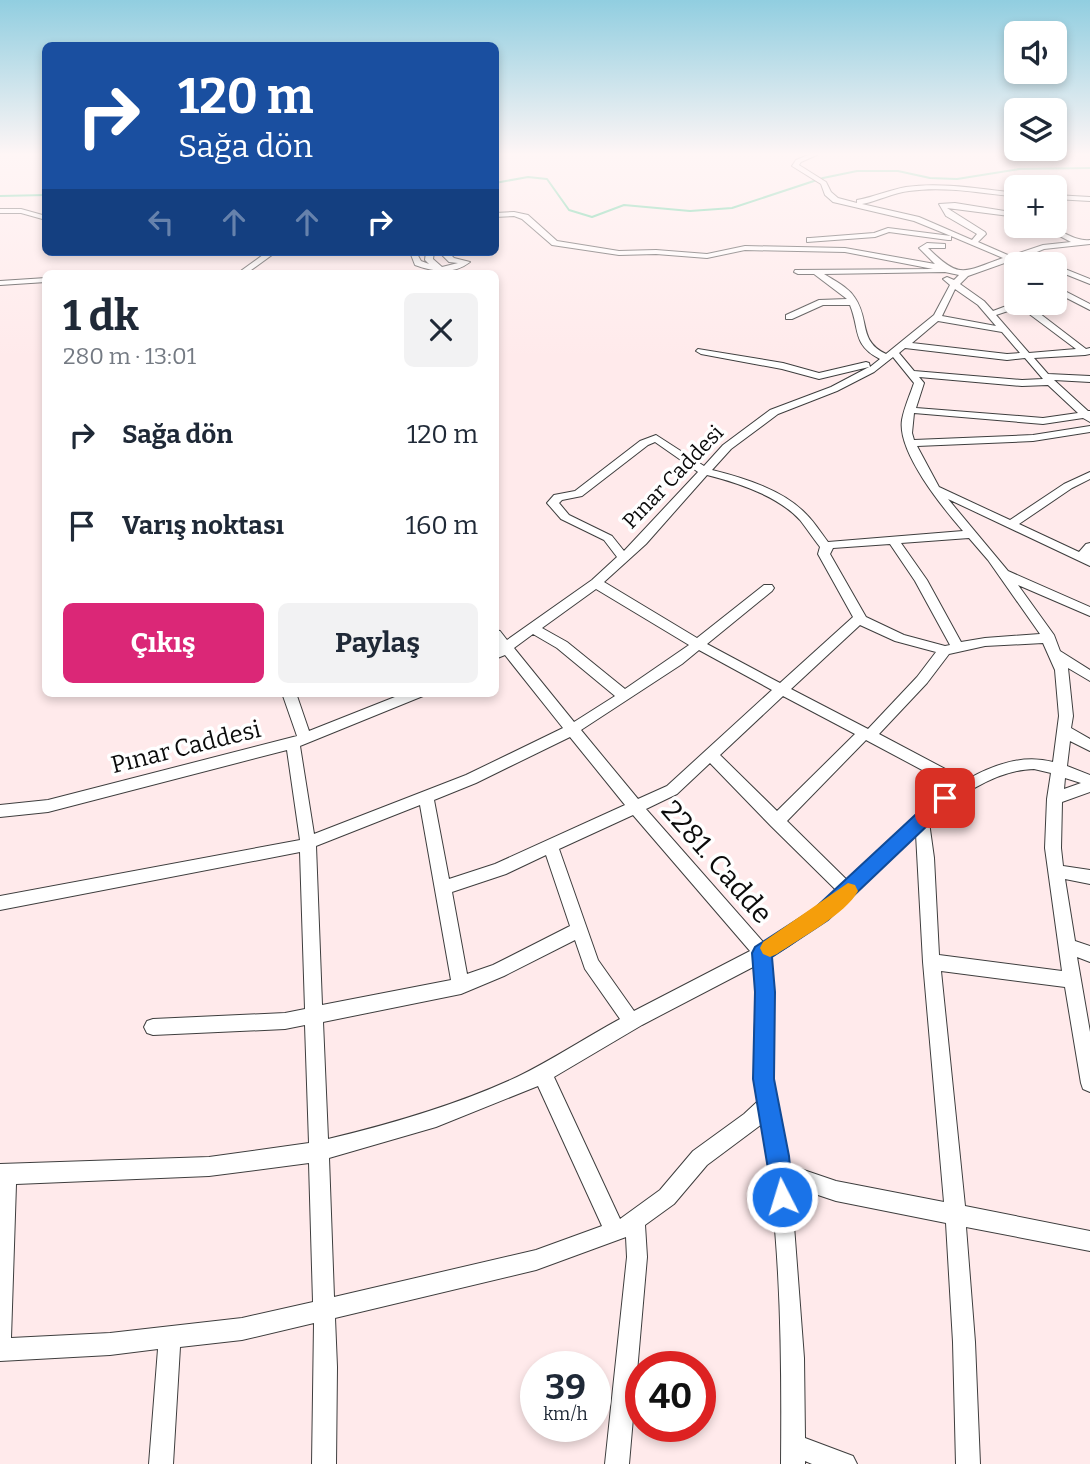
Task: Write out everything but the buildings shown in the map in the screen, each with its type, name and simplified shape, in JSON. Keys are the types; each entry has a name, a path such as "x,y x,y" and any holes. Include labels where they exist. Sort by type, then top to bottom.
{"street":[{"path":"531,222 558,244 623,254 656,252 715,255 745,248 849,250 908,260 965,274"},
{"path":"923,222 1004,256"},
{"path":"954,222 986,236"},
{"path":"965,222 986,236"},
{"path":"715,255 727,246 748,240 776,243 836,240 875,235 888,230 956,238"},
{"path":"972,244 986,236"},
{"path":"1067,237 1077,242"},
{"path":"1031,252 1043,247 1090,242"},
{"path":"982,248 923,247 941,264 942,270 953,284 976,299 992,314 1048,380 1088,416"},
{"path":"246,270 266,256"},
{"path":"414,256 418,263 441,270 454,269 466,262 452,260 448,256"},
{"path":"430,256 429,260 441,270"},
{"path":"1004,262 965,274 953,284 936,318 1004,330"},
{"path":"798,272 942,270"},
{"path":"1067,272 1088,280"},
{"path":"817,273 842,290 853,302 858,313 860,335 868,348 890,355 913,373 1022,383 1090,379"},
{"path":"0,283 42,280"},
{"path":"1067,285 1088,280"},
{"path":"1067,295 1090,307"},
{"path":"789,317 822,302 853,302"},
{"path":"992,314 1004,309"},
{"path":"1038,315 1088,351"},
{"name":"Pınar Caddesi","path":"499,645 534,629 596,583 624,558 727,447 765,418 843,385 890,355 936,318"},
{"path":"701,351 783,366 819,376 890,355 1028,357 1088,351"},
{"path":"913,373 918,388 909,410 906,427 910,443 933,488 974,534 1001,570 1049,638 1057,655 1066,693 1065,731 1052,830 1055,872 1090,1083"},
{"path":"802,401 818,383 819,376"},
{"path":"909,410 1043,421 1088,416"},
{"path":"910,443 1033,438 1090,429"},
{"path":"624,558 608,538 565,517 558,511 554,500 578,494 616,463 654,438 664,441 703,471 736,480 785,502 800,513 825,546 824,555 859,619 876,629 951,648 1049,638"},
{"path":"1012,524 1068,486 1090,475"},
{"path":"933,488 1086,560 1090,547"},
{"path":"825,546 974,534"},
{"path":"893,540 921,580 951,648"},
{"path":"1001,570 1023,584 1090,612"},
{"path":"596,583 698,645 965,786"},
{"path":"0,903 308,845 509,762 571,730 698,645 768,588"},
{"path":"442,888 476,879 672,790 859,619"},
{"path":"534,629 562,645 625,696"},
{"name":"2281. Cadde","path":"499,645 762,953 765,992 763,1079 780,1172 793,1358 794,1455"},
{"path":"776,822 922,680 951,648"},
{"path":"1057,655 1090,676"},
{"path":"290,697 299,741 308,845 324,1311 324,1464"},
{"name":"Pınar Caddesi","path":"0,811 48,806 299,741 408,697"},
{"path":"1065,731 1090,746"},
{"path":"711,755 848,891"},
{"path":"0,1344 3,1174 156,1170 262,1160 318,1151 438,1117 543,1075 632,1021 789,937 848,891 945,798 965,786 1015,765 1027,763 1059,768 1090,780"},
{"path":"1054,799 1090,786"},
{"path":"426,796 461,986"},
{"path":"921,819 926,854 931,961 956,1216 968,1464"},
{"path":"551,847 591,964 632,1021"},
{"path":"1055,872 1090,877"},
{"path":"153,1027 233,1025 313,1016 461,986 498,971 579,930"},
{"path":"1066,945 1090,954"},
{"path":"931,961 1072,980"},
{"path":"543,1075 615,1231"},
{"path":"0,1350 98,1345 242,1329 536,1260 635,1221 667,1197 701,1158 751,1121 767,1105"},
{"path":"780,1172 836,1191 1090,1241"},
{"path":"617,1464 637,1258 635,1221"},
{"path":"161,1464 170,1337"},
{"path":"794,1455 845,1464"}],"slow traffic":[{"path":"770,948 821,914 848,891"}],"route":[{"path":"782,1197 778,1156 763,1079 765,992 762,953 821,914 945,798"}]}
